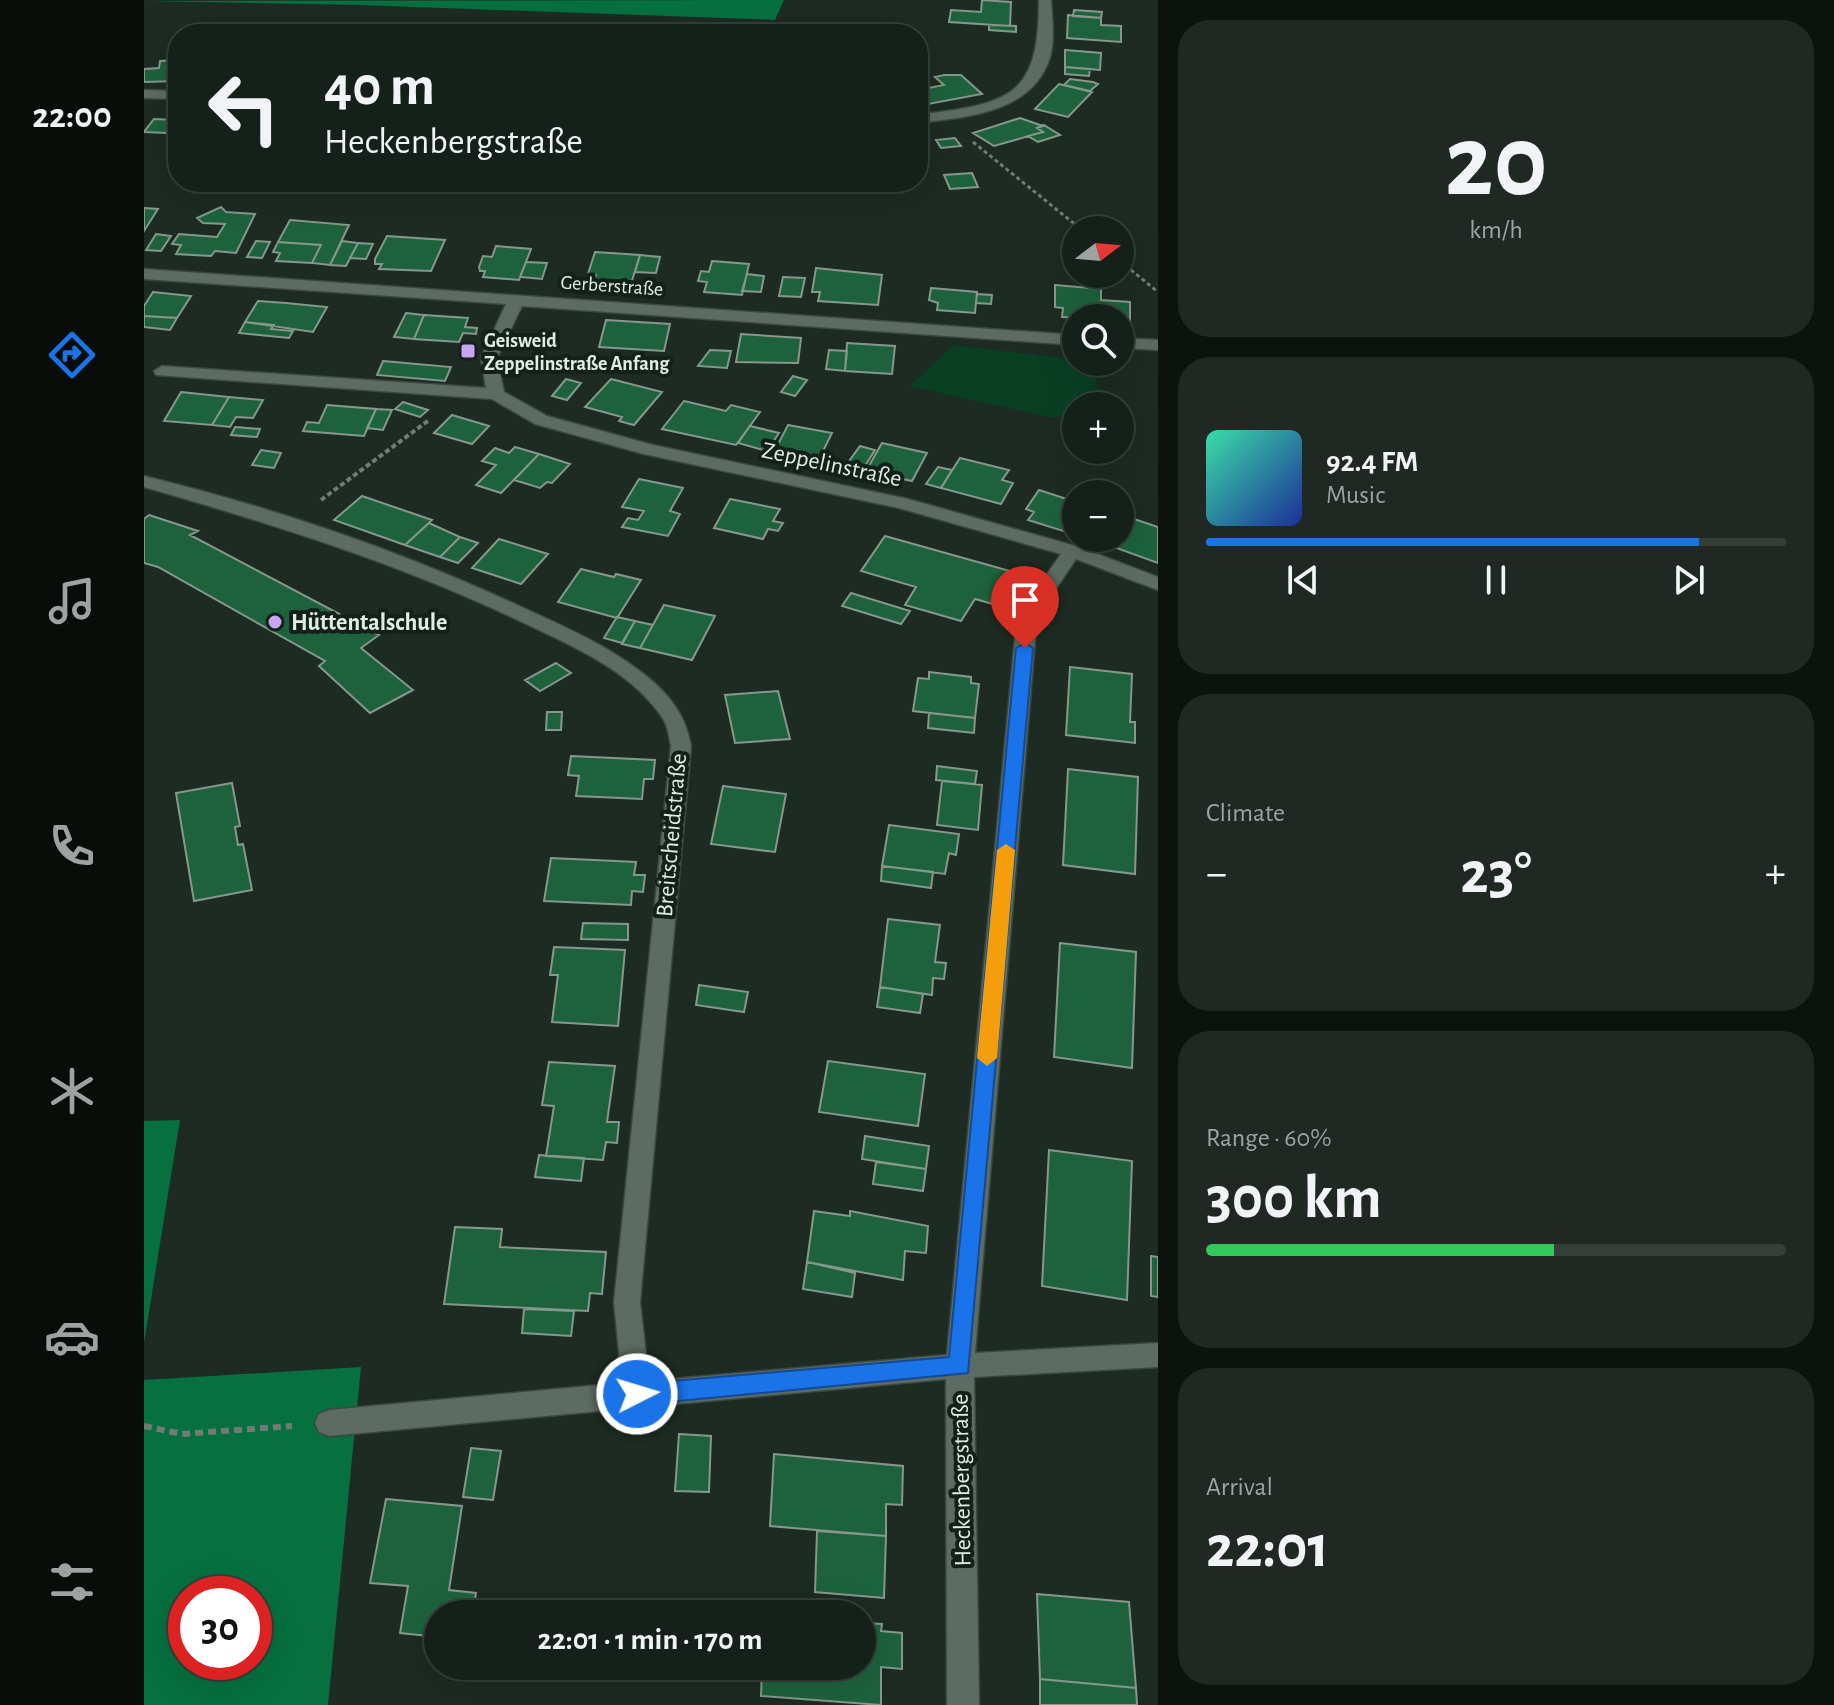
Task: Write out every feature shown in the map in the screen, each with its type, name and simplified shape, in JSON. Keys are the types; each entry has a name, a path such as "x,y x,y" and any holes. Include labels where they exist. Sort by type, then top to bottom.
{"street":[{"path":"928,118 982,110 1026,89 1043,57 1045,0"},
{"path":"144,94 168,95"},
{"name":"Gerberstraße","path":"144,274 1062,339"},
{"path":"496,394 489,358 516,301"},
{"path":"1134,344 1158,345"},
{"name":"Zeppelinstraße","path":"162,371 496,394 541,420 650,450 902,503 1062,548"},
{"name":"Breitscheidstraße","path":"144,481 292,523 479,593 608,657 653,694 675,719 681,746 627,1302 637,1394"},
{"name":"Heckenbergstraße","path":"963,1705 960,1366 1027,617 1071,552"},
{"name":"Zeppelinstraße","path":"1075,552 1158,584"},
{"path":"329,1423 960,1366 1158,1355"}],"path":[{"path":"941,116 1065,216"},
{"path":"1134,272 1158,292"},
{"path":"292,523 435,415"},
{"path":"144,1426 182,1434 329,1423"}],"green space":[{"path":"784,0 775,20 360,5 144,1"},
{"path":"954,345 1062,358 1062,376 1095,376 1098,392 1062,392 1062,415 1053,418 910,386"},
{"path":"180,1120 144,1343 144,1121"},
{"path":"361,1367 328,1705 144,1705 144,1380"}],"building":[{"path":"982,0 1011,2 1010,26 949,22 951,10 981,12"},
{"path":"1074,10 1102,12 1101,18 1073,16"},
{"path":"1068,15 1101,18 1101,25 1121,26 1121,42 1067,38"},
{"path":"989,25 1016,26 1016,32 989,30"},
{"path":"1065,50 1101,53 1100,70 1065,67"},
{"path":"160,61 168,61 168,81 144,82 144,69 159,68"},
{"path":"1065,67 1090,69 1089,76 1065,74"},
{"path":"961,75 982,94 928,104 928,88 944,85 935,77"},
{"path":"1070,79 1098,84 1090,91 1064,85"},
{"path":"1059,84 1092,92 1068,117 1035,109"},
{"path":"1020,118 1043,126 1037,128 1043,132 994,146 973,133"},
{"path":"154,119 168,120 166,133 144,132"},
{"path":"1044,125 1060,135 1038,142 1028,136 1043,132 1037,128"},
{"path":"955,138 961,146 941,148 936,140"},
{"path":"972,173 978,187 950,189 944,175"},
{"path":"221,207 226,212 255,214 236,253 215,251 211,256 176,254 181,245 172,244 179,234 217,237 225,224 203,223 197,218"},
{"path":"144,208 158,209 144,231"},
{"path":"290,220 349,225 330,265 312,263 321,245 278,242"},
{"path":"156,234 171,236 161,251 146,250"},
{"path":"387,236 445,240 431,271 379,269 382,264 375,264 375,259"},
{"path":"256,241 270,242 262,258 247,257"},
{"path":"342,241 358,243 346,266 330,265"},
{"path":"278,242 321,245 312,263 276,261 280,253 273,252"},
{"path":"358,243 373,244 366,259 350,258"},
{"path":"496,246 531,249 519,280 483,277 485,271 480,271 479,267 483,256 492,257"},
{"path":"595,252 640,255 630,287 593,284 596,275 588,274"},
{"path":"640,255 660,257 656,273 635,272"},
{"path":"712,261 749,264 742,295 704,292 707,282 698,281 701,271 709,272"},
{"path":"526,262 547,263 542,279 520,277"},
{"path":"816,268 882,275 878,305 818,301 820,292 812,292"},
{"path":"747,274 764,276 761,292 742,291"},
{"path":"783,277 805,278 801,297 779,296"},
{"path":"1055,285 1101,289 1101,300 1130,302 1062,304 1062,308 1055,307"},
{"path":"931,288 977,292 975,313 937,310 938,303 929,300"},
{"path":"153,292 191,296 177,318 144,316 144,306"},
{"path":"977,294 992,295 991,304 976,303"},
{"path":"258,301 327,307 313,332 245,322"},
{"path":"406,313 424,315 414,339 394,337"},
{"path":"424,315 468,318 465,327 477,328 476,334 463,333 459,342 414,339"},
{"path":"144,316 177,318 170,330 144,327"},
{"path":"606,320 670,324 664,351 599,347"},
{"path":"245,322 293,331 289,338 239,333"},
{"path":"741,334 801,338 798,363 736,362"},
{"path":"847,343 895,346 892,374 845,371"},
{"path":"710,350 731,351 727,368 698,366"},
{"path":"829,350 847,351 845,371 826,369"},
{"path":"383,361 451,367 445,381 377,375"},
{"path":"793,376 807,380 795,396 781,392"},
{"path":"566,379 581,383 567,400 552,396"},
{"path":"611,379 662,392 634,425 619,421 622,417 585,407"},
{"path":"181,392 229,397 212,425 164,421"},
{"path":"229,397 263,400 253,418 236,417 230,427 212,425"},
{"path":"684,401 726,411 731,405 760,412 736,445 662,429"},
{"path":"403,402 428,410 420,417 395,409"},
{"path":"327,405 376,409 364,436 303,431 307,422 319,423"},
{"path":"376,409 392,410 383,430 367,428"},
{"path":"452,415 489,426 472,444 434,433"},
{"path":"788,425 832,433 818,461 774,452"},
{"path":"750,426 779,433 767,451 738,443"},
{"path":"235,427 260,429 257,437 231,435"},
{"path":"882,443 927,453 912,481 866,471"},
{"path":"860,446 875,450 863,469 847,464"},
{"path":"515,447 539,454 501,493 476,485 496,465 482,461 495,448 509,453"},
{"path":"261,450 281,453 274,468 252,465"},
{"path":"539,454 570,464 552,483 547,482 540,488 514,480"},
{"path":"960,458 1009,470 1002,480 1013,483 1001,504 941,488"},
{"path":"938,467 952,470 941,488 926,484"},
{"path":"639,479 683,488 670,511 680,514 668,536 622,527 628,518 638,520 644,511 622,507"},
{"path":"1039,490 1062,497 1062,531 1028,520 1034,512 1026,509"},
{"path":"362,496 432,520 405,545 334,520"},
{"path":"730,499 780,509 773,521 783,523 778,531 768,529 763,539 714,528"},
{"path":"149,515 198,531 190,535 379,635 361,648 413,690 370,713 319,666 325,661 158,567 144,563 144,519"},
{"path":"1134,519 1158,527 1158,563 1128,552 1134,552"},
{"path":"429,523 460,537 440,557 405,545"},
{"path":"885,536 1017,573 1004,596 999,595 993,604 975,599 961,621 905,605 916,587 861,571"},
{"path":"460,537 478,543 458,563 440,557"},
{"path":"499,539 548,554 521,584 472,568"},
{"path":"581,569 641,580 617,618 558,602"},
{"path":"851,593 910,611 901,624 842,606"},
{"path":"664,605 715,616 692,660 640,648"},
{"path":"617,617 635,621 622,643 604,638"},
{"path":"635,621 653,625 640,648 622,644"},
{"path":"556,663 571,673 540,691 525,680"},
{"path":"1070,667 1132,674 1130,722 1135,722 1135,743 1066,735"},
{"path":"929,672 971,677 971,683 979,684 975,718 913,711 918,678 929,679"},
{"path":"778,691 790,739 735,743 725,695"},
{"path":"547,712 562,712 561,730 546,730"},
{"path":"929,713 975,718 974,733 928,728"},
{"path":"571,756 655,760 653,779 644,779 642,799 576,796 579,776 568,775"},
{"path":"937,766 977,771 975,784 936,780"},
{"path":"1068,769 1138,777 1135,874 1063,865"},
{"path":"942,781 982,785 978,830 937,825"},
{"path":"232,783 240,826 235,827 238,845 243,844 252,890 194,901 176,793"},
{"path":"723,786 786,794 775,852 711,844"},
{"path":"889,825 959,834 956,855 949,853 945,874 882,866"},
{"path":"551,858 636,862 634,875 645,875 643,892 632,891 631,905 544,901"},
{"path":"882,866 933,872 931,888 881,881"},
{"path":"888,919 940,925 935,962 946,963 944,979 933,978 932,995 880,987"},
{"path":"583,923 628,924 628,940 581,939"},
{"path":"1060,943 1136,952 1132,1068 1054,1057"},
{"path":"554,947 625,950 618,1026 552,1022 558,975 550,975"},
{"path":"699,985 748,992 744,1012 696,1005"},
{"path":"880,987 923,994 920,1013 877,1007"},
{"path":"828,1061 925,1074 918,1126 819,1112"},
{"path":"549,1062 615,1066 607,1122 619,1122 617,1143 606,1142 603,1160 546,1156 554,1106 542,1105"},
{"path":"865,1136 929,1146 926,1169 862,1159"},
{"path":"1049,1150 1132,1161 1127,1300 1042,1286"},
{"path":"539,1155 584,1158 581,1181 535,1177"},
{"path":"876,1162 926,1169 923,1191 873,1184"},
{"path":"814,1211 850,1216 850,1211 928,1226 926,1253 905,1251 903,1280 807,1262"},
{"path":"455,1227 502,1229 500,1247 606,1252 602,1294 590,1293 588,1311 444,1304"},
{"path":"1151,1256 1158,1257 1158,1297 1151,1296"},
{"path":"807,1262 855,1273 852,1297 803,1289"},
{"path":"524,1309 574,1311 571,1336 522,1333"},
{"path":"679,1434 711,1436 709,1492 675,1491"},
{"path":"471,1448 501,1451 493,1500 463,1497"},
{"path":"774,1454 903,1466 902,1505 886,1504 886,1536 770,1526"},
{"path":"386,1499 462,1506 449,1590 476,1593 475,1600 424,1600 424,1636 400,1633 408,1586 370,1583"},
{"path":"817,1531 886,1536 884,1598 815,1592"},
{"path":"1037,1594 1129,1602 1136,1688 1040,1679"},
{"path":"876,1624 882,1624 881,1631 902,1633 902,1669 881,1667 881,1705 761,1696 762,1680 876,1680"},
{"path":"1040,1679 1136,1688 1137,1705 1040,1705"}],"slow traffic":[{"path":"987,1058 1006,850"}],"place":[{"name":"Geisweid Zeppelinstraße Anfang","path":"468,351"},
{"name":"Hüttentalschule","path":"275,622"}],"route":[{"path":"637,1394 960,1366 1025,648"}]}
